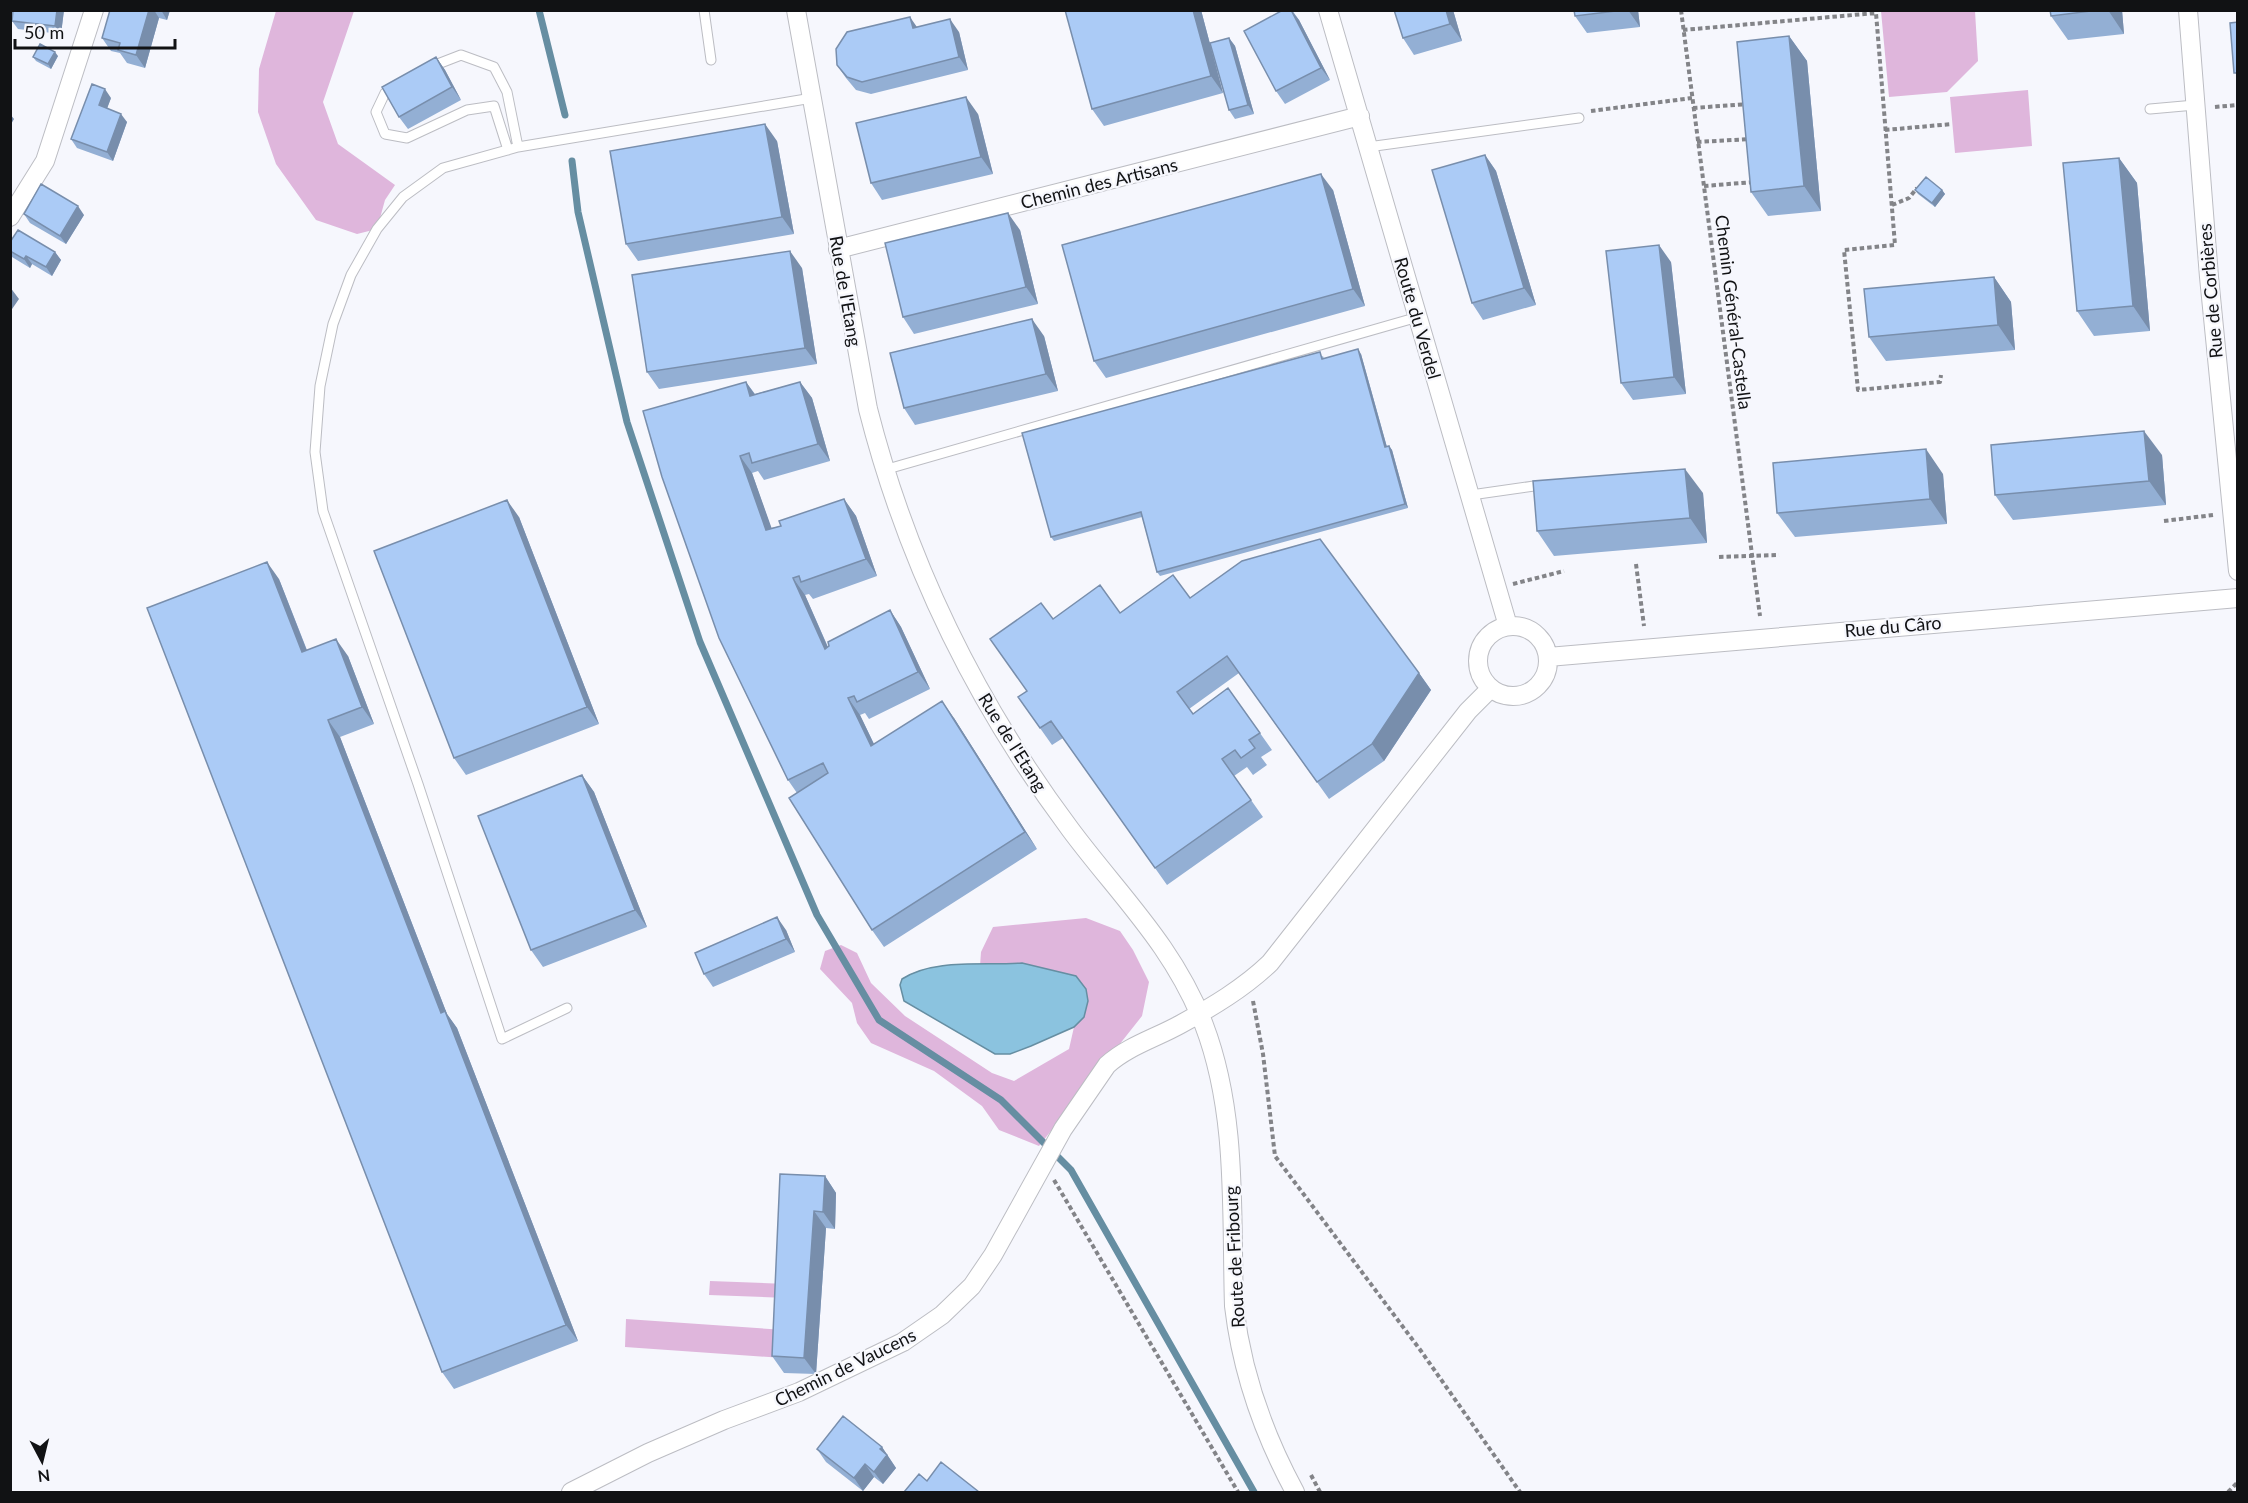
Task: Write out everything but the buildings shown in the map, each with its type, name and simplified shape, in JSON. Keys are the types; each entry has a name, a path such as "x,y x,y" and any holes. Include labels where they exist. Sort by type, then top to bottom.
{"street":[{"path":"10,217 45,161 94,10"},
{"name":"Rue de l'Etang","path":"796,10 868,409 884,470 922,576 946,628 998,722 1071,830 1129,899 1167,952 1199,1014"},
{"name":"Route du Verdel","path":"1328,10 1500,590 1508,626"},
{"name":"Rue de Corbières","path":"2188,10 2238,571"},
{"name":"Chemin des Artisans","path":"838,249 1360,116"},
{"name":"Rue du Câro","path":"1548,657 2238,598"},
{"path":"1508,626 1530,629 1545,646 1548,657 1544,677 1530,692 1510,696 1491,688 1483,679 1478,657 1488,636 1508,626"},
{"path":"1199,1014 1249,982 1289,940 1468,711 1491,688"},
{"name":"Chemin de Vaucens","path":"571,1492 648,1453 724,1420 799,1392 903,1342 942,1316 972,1286 993,1255 1058,1137 1087,1090 1117,1056 1199,1014"},
{"name":"Route de Fribourg","path":"1199,1014 1220,1078 1227,1118 1234,1306 1238,1337 1259,1416 1295,1492"}],"lane":[{"path":"704,10 711,60"},
{"path":"416,75 461,55 494,67 507,92 518,147"},
{"path":"406,81 386,93 376,112 385,134 407,138 467,110 494,106 508,150"},
{"path":"567,1008 502,1039 418,784 323,511 315,452 320,386 333,324 351,275 377,229 403,197 443,168 518,147 812,99"},
{"path":"2150,109 2195,105"},
{"path":"1368,147 1580,118"},
{"path":"884,470 1418,317"},
{"path":"1471,495 1534,486"}],"path":[{"name":"Chemin Général-Castella","path":"1681,10 1760,616"},
{"path":"1823,10 1823,18"},
{"path":"1683,30 1876,13 1895,245 1844,250 1858,390 1940,382 1941,375"},
{"path":"1590,111 1692,98"},
{"path":"1693,108 1757,103"},
{"path":"2215,106 2238,105"},
{"path":"1886,130 1952,124"},
{"path":"1697,142 1761,138"},
{"path":"1704,186 1765,181"},
{"path":"1892,205 1909,198 1921,183"},
{"path":"2164,522 2214,515"},
{"path":"1719,557 1751,554 1779,555"},
{"path":"1636,564 1644,626"},
{"path":"1500,590 1517,583 1564,571"},
{"path":"1249,982 1263,1054 1275,1156 1421,1351 1520,1492"},
{"path":"1045,1162 1238,1492"},
{"path":"1309,1473 1320,1492"},
{"path":"2228,1492 2238,1482"}],"shaded area":[{"path":"276,11 354,11 323,102 338,144 395,185 385,200 377,229 357,234 316,220 276,164 258,112 259,69"},
{"path":"1881,11 1975,11 1978,61 1947,92 1889,97"},
{"path":"2028,90 2032,146 1955,153 1950,97"},
{"path":"1086,918 1120,931 1133,950 1149,982 1142,1016 1039,1146 999,1130 982,1106 934,1071 871,1043 857,1023 852,1003 820,969 825,951 841,945 857,953 871,983 905,1016 992,1073 1014,1081 1069,1049 1074,1027 1084,1017 1075,976 1022,963 980,966 981,952 993,927"},
{"path":"710,1281 787,1284 787,1298 709,1295"},
{"path":"626,1319 785,1330 783,1358 625,1347"}],"water":[{"path":"1022,963 1076,976 1086,989 1088,1001 1084,1017 1074,1027 1010,1054 995,1054 904,1001 900,985 902,979 929,968 960,964"}],"waterway":[{"path":"539,10 565,115"},
{"path":"572,161 578,212 627,422 700,642 817,915 879,1020 1001,1100 1071,1170 1254,1492"}]}
